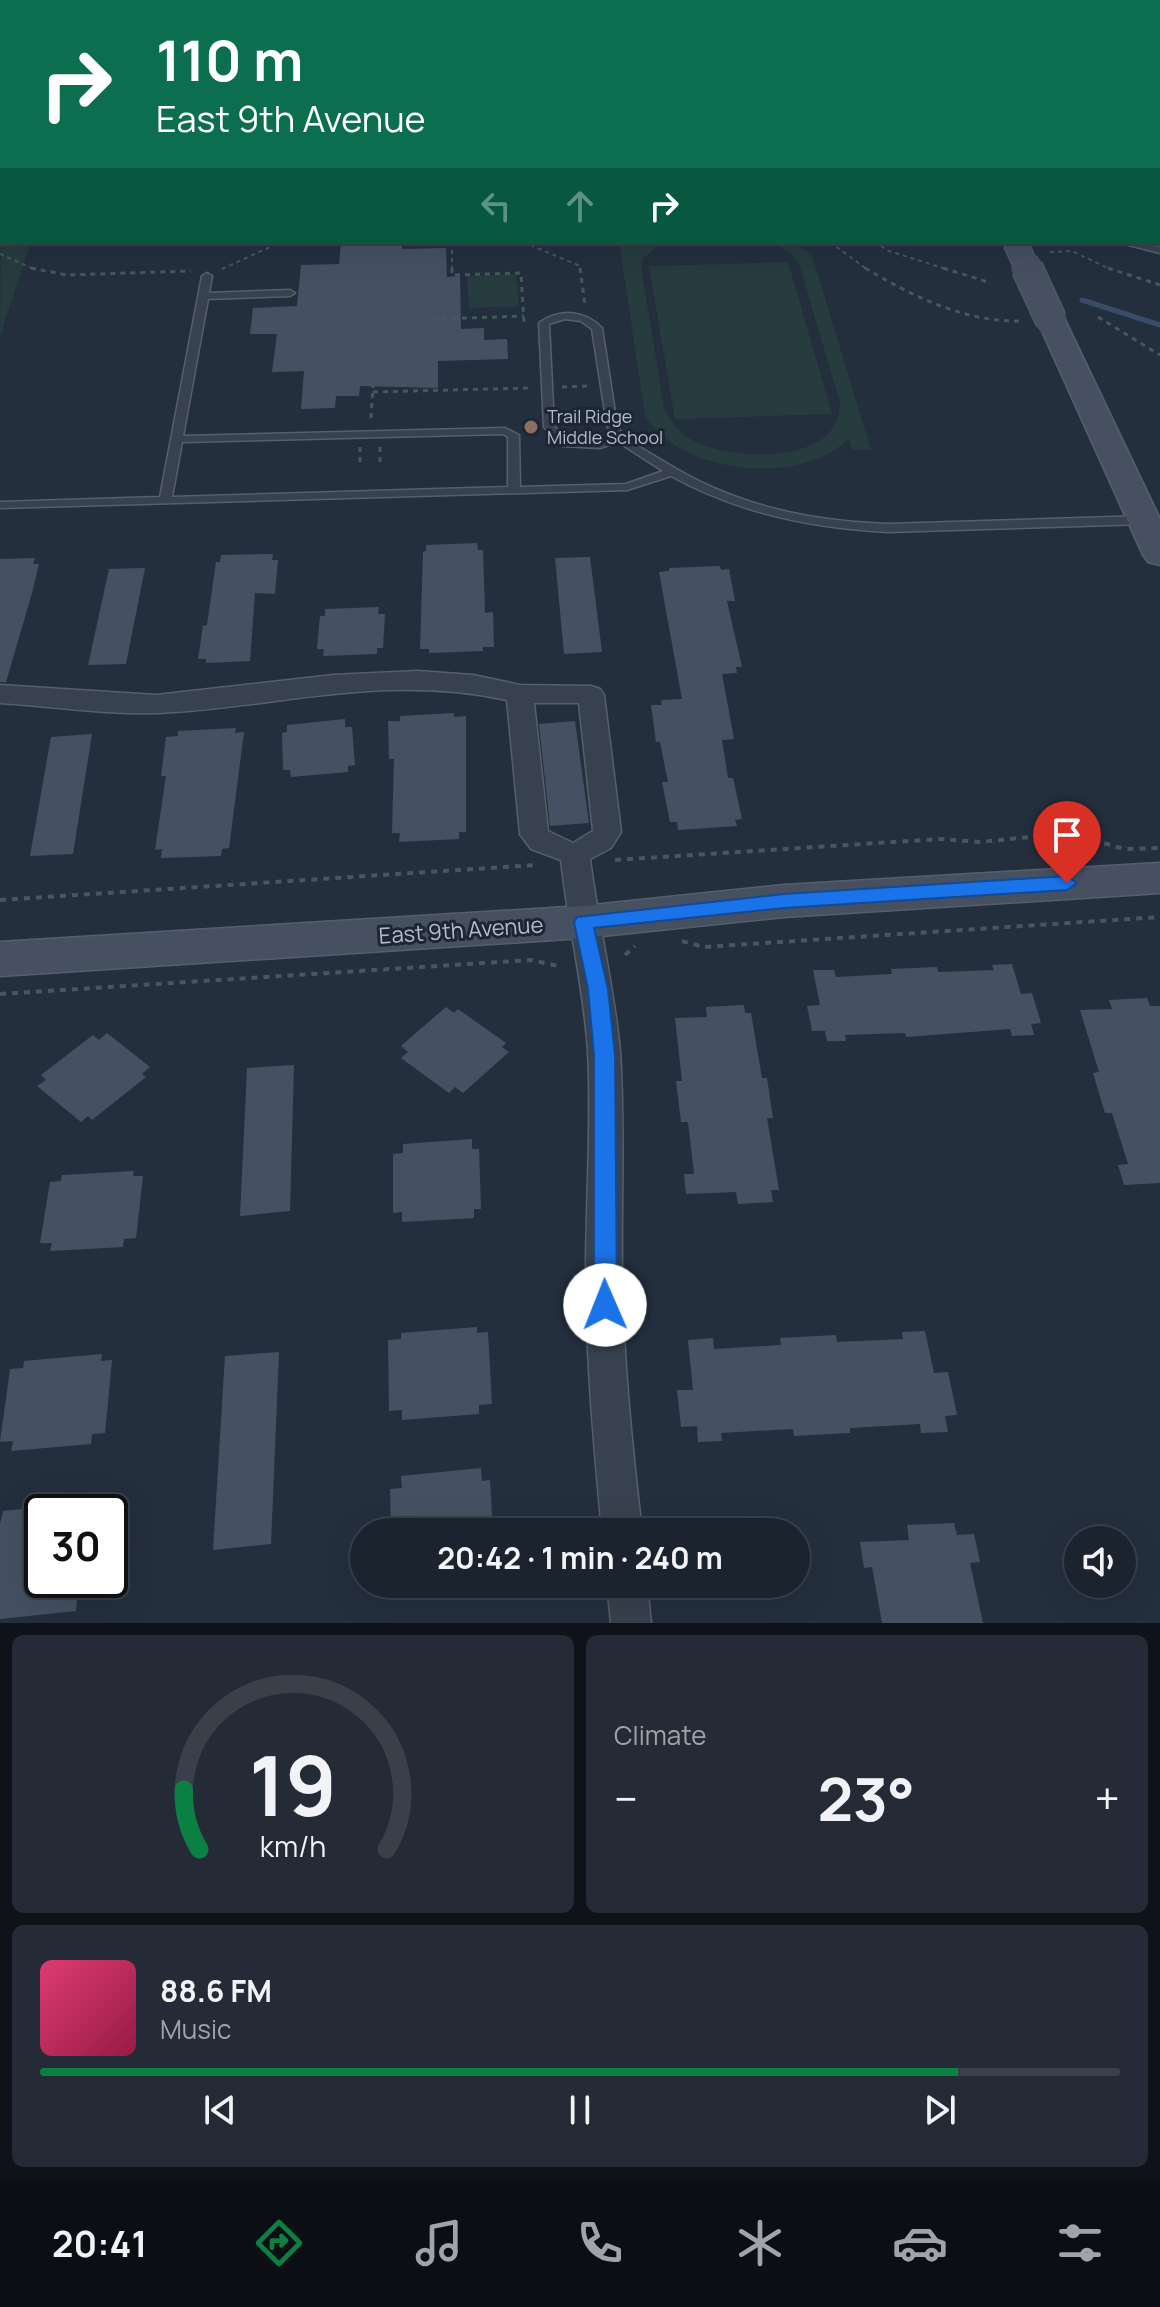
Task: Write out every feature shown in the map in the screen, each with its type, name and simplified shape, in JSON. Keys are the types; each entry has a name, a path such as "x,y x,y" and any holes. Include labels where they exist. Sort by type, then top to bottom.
{"main road":[{"path":"1016,244 1160,555"},
{"name":"East 9th Avenue","path":"0,959 583,922 784,901 1160,878"}],"street":[{"path":"0,694 156,704 333,684 417,679 463,682 520,694 591,695 607,832 601,841 575,854 541,842 535,836 520,694"},
{"path":"575,854 583,922 598,989 604,1055 604,1274 608,1397 621,1518"},
{"path":"628,1598 631,1623"}],"lane":[{"path":"1132,244 1160,250"},
{"path":"165,501 207,276"},
{"path":"203,296 290,293"},
{"path":"617,439 600,445 566,444 549,427 544,323 572,315 589,319 597,328 612,425 617,439 671,472 752,510 846,527 1144,520"},
{"path":"177,439 505,431 513,435 514,490"},
{"path":"0,505 627,487 671,472"}],"path":[{"path":"0,254 36,270 67,275 193,271 207,276 277,244"},
{"path":"406,244 406,249"},
{"path":"452,244 452,275 521,273 524,323"},
{"path":"528,244 580,266 584,307"},
{"path":"833,244 867,268 963,315 1008,322 1051,320"},
{"path":"877,244 889,251 988,282"},
{"path":"1050,252 1076,251 1092,256 1104,266 1160,285"},
{"path":"412,320 524,316"},
{"path":"1098,317 1160,355"},
{"path":"371,425 373,386"},
{"path":"560,387 590,386"},
{"path":"373,392 529,388"},
{"path":"380,444 380,463"},
{"path":"360,445 360,464"},
{"path":"608,860 940,839 980,842 1064,833 1124,849 1160,848"},
{"path":"0,900 538,865"},
{"path":"677,940 704,947 1160,917"},
{"path":"625,955 636,945"},
{"path":"0,994 531,960 558,966"}],"green space":[{"path":"1,244 30,244 0,336"},
{"path":"619,244 660,244 643,258 641,267 664,408 672,422 687,437 710,447 756,455 804,448 823,438 836,424 840,403 799,263 791,253 776,244 797,244 812,255 871,450 852,449 849,439 832,452 807,462 782,467 729,466 680,448 660,433 645,415"},
{"path":"788,262 832,414 675,419 649,266"},
{"path":"516,274 519,306 469,308 467,276"}],"building":[{"path":"341,244 402,244 402,249 446,248 447,277 460,276 461,329 484,328 484,340 507,339 508,359 438,361 438,388 360,386 359,396 336,396 335,408 301,409 304,371 272,372 277,334 250,334 253,308 297,306 301,265 339,264"},
{"path":"477,543 478,550 483,550 485,613 493,612 494,647 483,647 483,651 429,653 429,649 420,649 423,552 426,545"},
{"path":"273,554 272,560 278,560 275,594 255,593 250,661 206,663 206,659 198,659 203,626 207,625 216,562 220,562 221,555"},
{"path":"590,557 602,652 564,654 555,558"},
{"path":"35,558 33,564 39,564 32,593 6,682 0,682 0,559"},
{"path":"720,566 721,570 729,569 735,601 727,601 742,667 736,667 737,673 722,674 734,739 722,740 728,778 733,778 742,819 735,820 737,826 678,830 677,822 670,822 662,782 668,782 660,742 656,742 651,705 662,705 661,700 682,699 659,572 669,571 669,568"},
{"path":"145,568 126,664 88,665 109,569"},
{"path":"379,607 378,614 385,614 383,648 377,648 377,654 323,656 324,649 317,649 320,616 325,616 325,609"},
{"path":"454,713 454,717 466,716 466,832 459,832 459,839 399,842 400,833 392,833 394,759 389,759 388,721 400,721 400,716"},
{"path":"345,719 345,727 352,727 355,765 348,766 348,772 291,777 290,770 283,770 282,733 287,732 287,725"},
{"path":"575,721 589,823 550,826 539,724"},
{"path":"236,728 235,733 244,732 229,848 222,849 221,856 161,858 162,849 155,850 166,776 161,776 166,737 178,736 178,731"},
{"path":"92,734 73,854 30,856 51,737"},
{"path":"1012,964 1021,994 1032,993 1041,1023 1031,1024 1034,1035 1012,1036 1010,1029 906,1037 905,1033 845,1035 846,1041 827,1041 825,1031 812,1031 807,1006 820,1005 813,970 834,970 836,977 892,974 891,969 937,967 938,972 994,970 992,965"},
{"path":"1147,998 1150,1006 1160,1006 1160,1183 1124,1185 1118,1165 1128,1164 1112,1113 1105,1113 1093,1073 1099,1072 1080,1010 1112,1009 1109,1000"},
{"path":"744,1005 745,1013 751,1013 762,1078 767,1078 773,1118 767,1118 779,1190 771,1190 773,1202 738,1204 736,1192 686,1194 684,1174 694,1174 688,1122 681,1122 676,1081 682,1081 675,1018 707,1017 706,1007"},
{"path":"446,1007 454,1013 458,1009 506,1043 502,1047 509,1052 463,1093 455,1087 449,1093 401,1058 408,1052 401,1046"},
{"path":"107,1033 150,1067 142,1074 146,1077 92,1120 88,1116 81,1122 37,1086 46,1080 41,1075 93,1035 99,1040"},
{"path":"294,1065 290,1211 240,1216 247,1068"},
{"path":"472,1139 472,1149 479,1149 481,1209 474,1209 474,1218 402,1222 402,1212 393,1213 393,1154 403,1153 403,1144"},
{"path":"134,1171 133,1176 143,1176 136,1238 124,1239 123,1247 50,1251 52,1243 40,1243 50,1182 61,1181 62,1175"},
{"path":"477,1327 477,1333 488,1332 492,1404 479,1405 479,1414 402,1420 402,1410 389,1411 388,1340 401,1339 401,1333"},
{"path":"925,1331 934,1373 948,1372 957,1415 945,1416 948,1432 921,1433 920,1424 850,1428 850,1433 794,1436 793,1429 721,1433 722,1441 698,1442 697,1426 681,1427 677,1390 693,1390 688,1340 713,1338 714,1349 781,1345 780,1338 836,1335 837,1342 903,1339 902,1332"},
{"path":"279,1352 271,1544 213,1550 225,1356"},
{"path":"102,1354 101,1361 112,1360 105,1433 92,1434 91,1444 11,1451 13,1441 0,1442 10,1369 23,1368 24,1361"},
{"path":"481,1468 482,1481 490,1480 492,1518 391,1518 390,1489 402,1488 401,1476"},
{"path":"24,1509 24,1598 85,1598 77,1599 76,1611 0,1619 0,1524 3,1511"},
{"path":"954,1523 957,1535 974,1534 980,1562 970,1563 983,1623 882,1623 872,1567 864,1568 860,1542 909,1540 907,1525"}],"waterway":[{"path":"1082,300 1160,325"}],"place":[{"name":"Trail Ridge Middle School","path":"531,427"}],"route":[{"path":"605,1305 604,1055 598,989 583,922 784,901 1067,883"}]}
